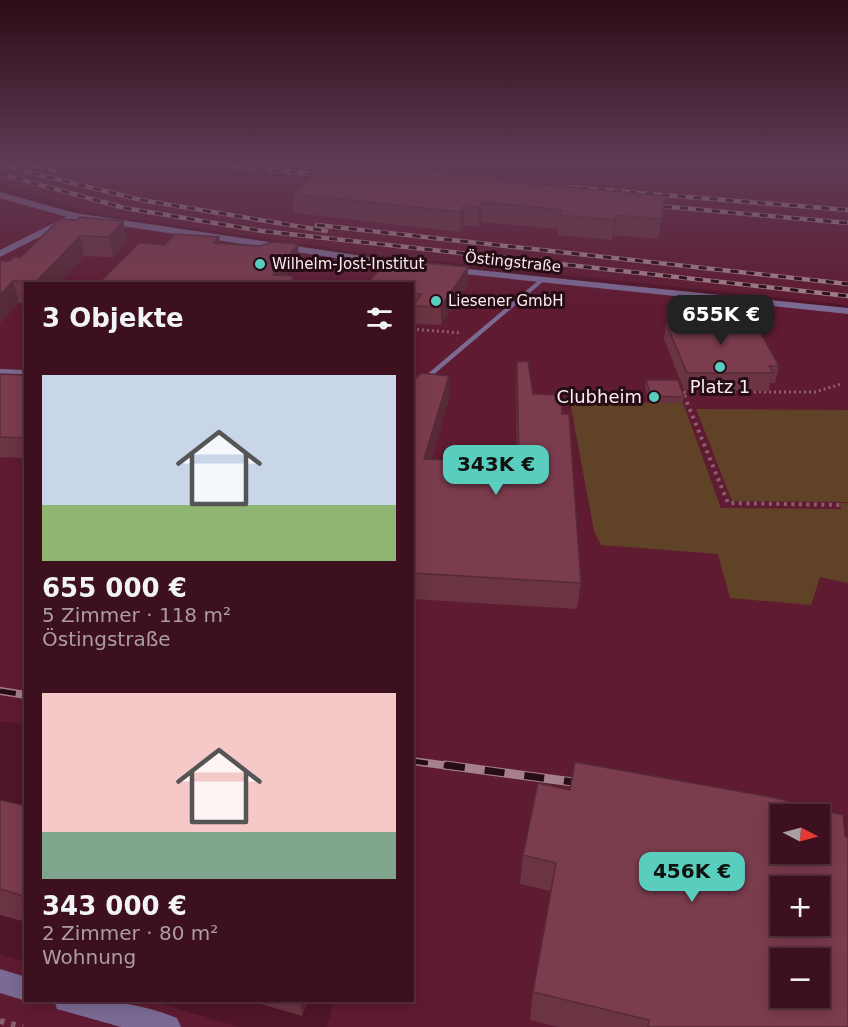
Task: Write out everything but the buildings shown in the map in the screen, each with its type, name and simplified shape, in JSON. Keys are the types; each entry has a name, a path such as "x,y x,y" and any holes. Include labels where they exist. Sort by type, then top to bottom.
{"street":[{"path":"53,210 74,216 264,246 415,266"},
{"path":"0,254 74,216"},
{"name":"Östingstraße","path":"438,269 848,312"},
{"path":"0,373 24,374"},
{"path":"0,981 24,988"},
{"path":"74,1002 168,1027"}],"lane":[{"path":"414,389 542,280"}],"path":[{"path":"414,329 479,334"},
{"path":"674,389 683,392 815,392 841,384"},
{"path":"683,392 728,503 840,505"},
{"path":"0,1021 23,1027"}],"shaded area":[{"path":"0,210 52,210 90,220 282,249 848,313 848,1027 327,1027 334,1002 414,1002 414,282 24,282 24,725 0,721"},
{"path":"84,210 848,210 848,305 377,255 97,214"},
{"path":"570,402 683,403 721,508 841,509 840,503 848,503 848,583 820,577 811,605 730,598 718,554 601,545 594,531"},
{"path":"696,409 848,410 848,502 732,501"},
{"path":"0,954 24,962 24,1002 155,1002 238,1027 0,1027"}],"railway":[{"path":"136,210 262,231 848,296"},
{"path":"200,210 326,231"},
{"path":"703,210 848,223"},
{"path":"317,225 848,284"},
{"path":"0,691 24,695"},
{"path":"414,761 457,767"},
{"path":"445,765 588,784"}],"place":[{"name":"Wilhelm-Jost-Institut","path":"260,264"},
{"name":"Liesener GmbH","path":"436,301"},
{"name":"Platz 1","path":"720,367"},
{"name":"Clubheim","path":"654,397"}]}
